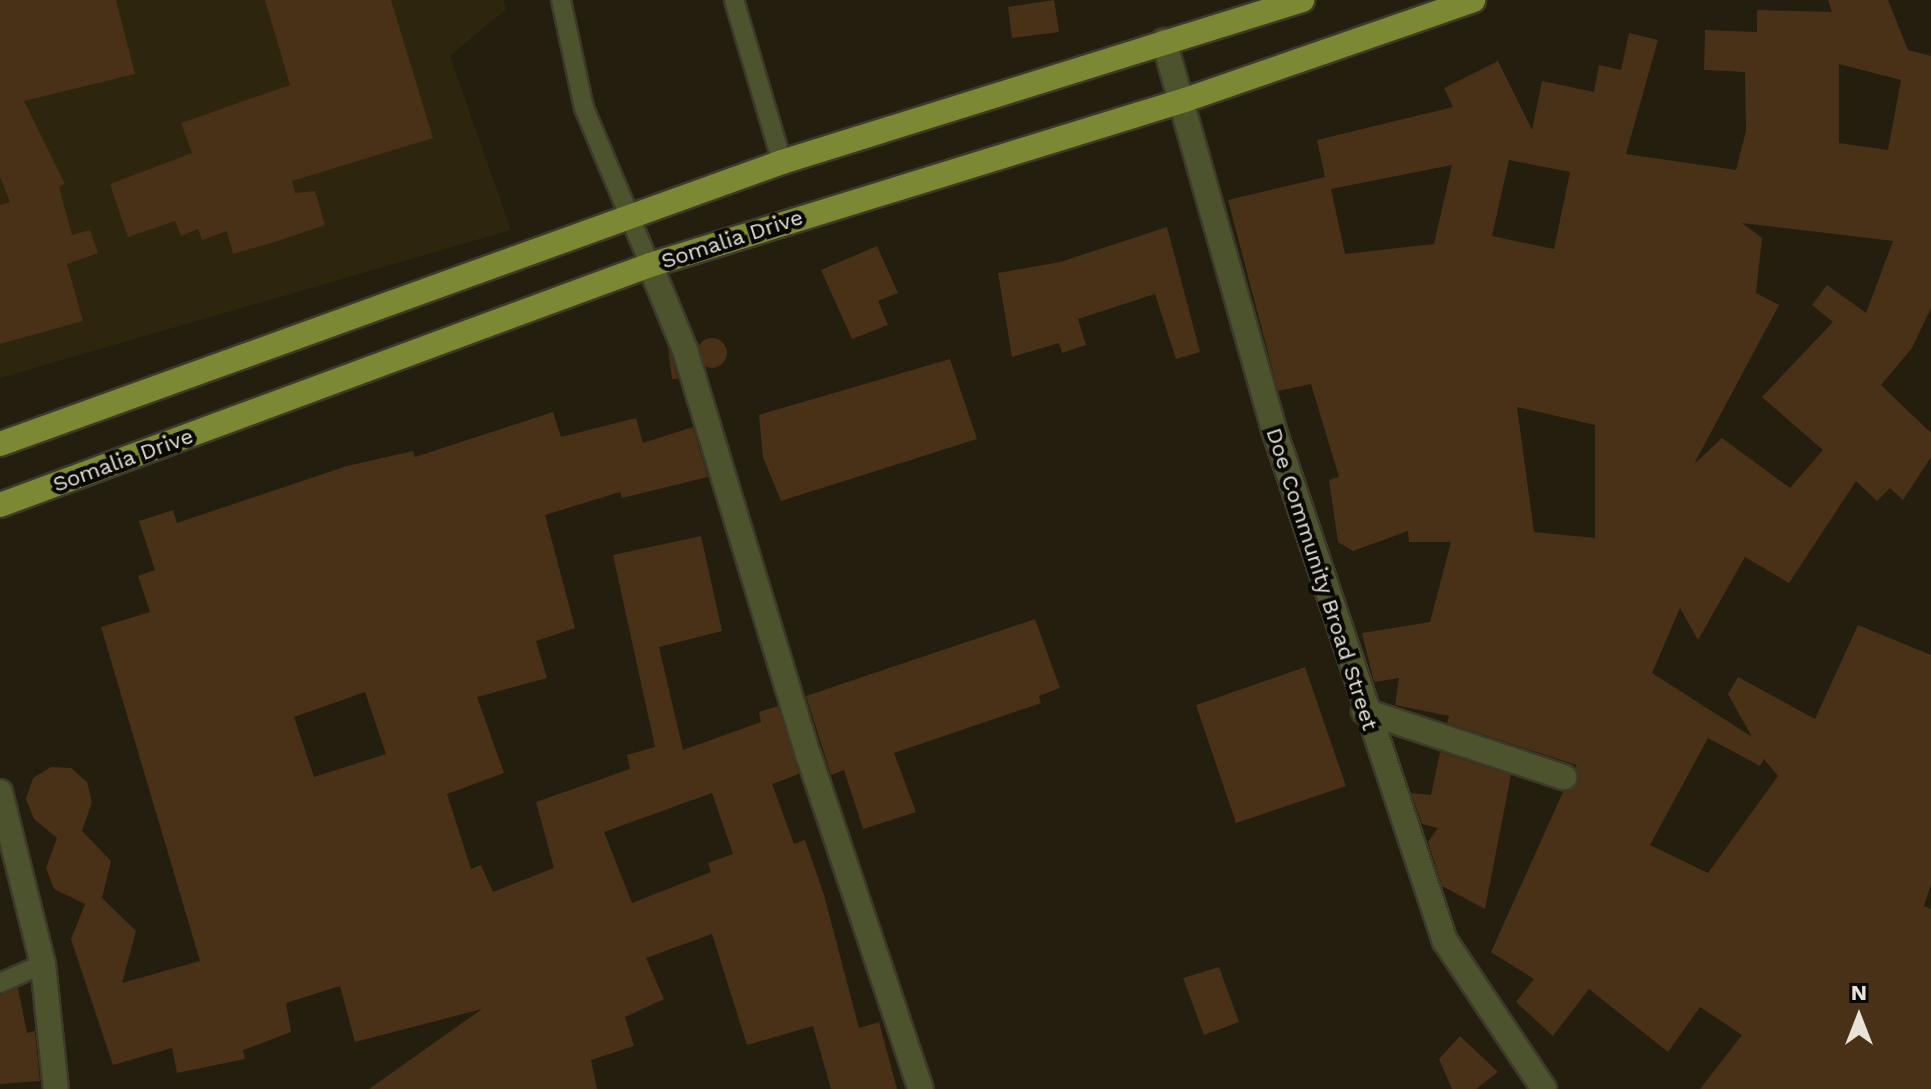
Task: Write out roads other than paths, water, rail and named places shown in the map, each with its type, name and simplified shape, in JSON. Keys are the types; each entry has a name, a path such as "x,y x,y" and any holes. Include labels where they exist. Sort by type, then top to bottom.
{"main road":[{"path":"0,444 782,162 1302,0"},
{"name":"Somalia Drive","path":"0,505 650,265 1185,100 1473,0"}],"street":[{"name":"Doe Community Broad Street","path":"1164,41 1185,100 1274,430 1364,711 1445,941 1544,1089"},
{"path":"650,265 685,350 809,757 921,1089"},
{"path":"1364,711 1564,777"},
{"path":"0,792 43,964 56,1089"}],"lane":[{"path":"561,0 584,108 626,216 650,265"},
{"path":"734,0 782,162"},
{"path":"0,983 43,964"}]}
